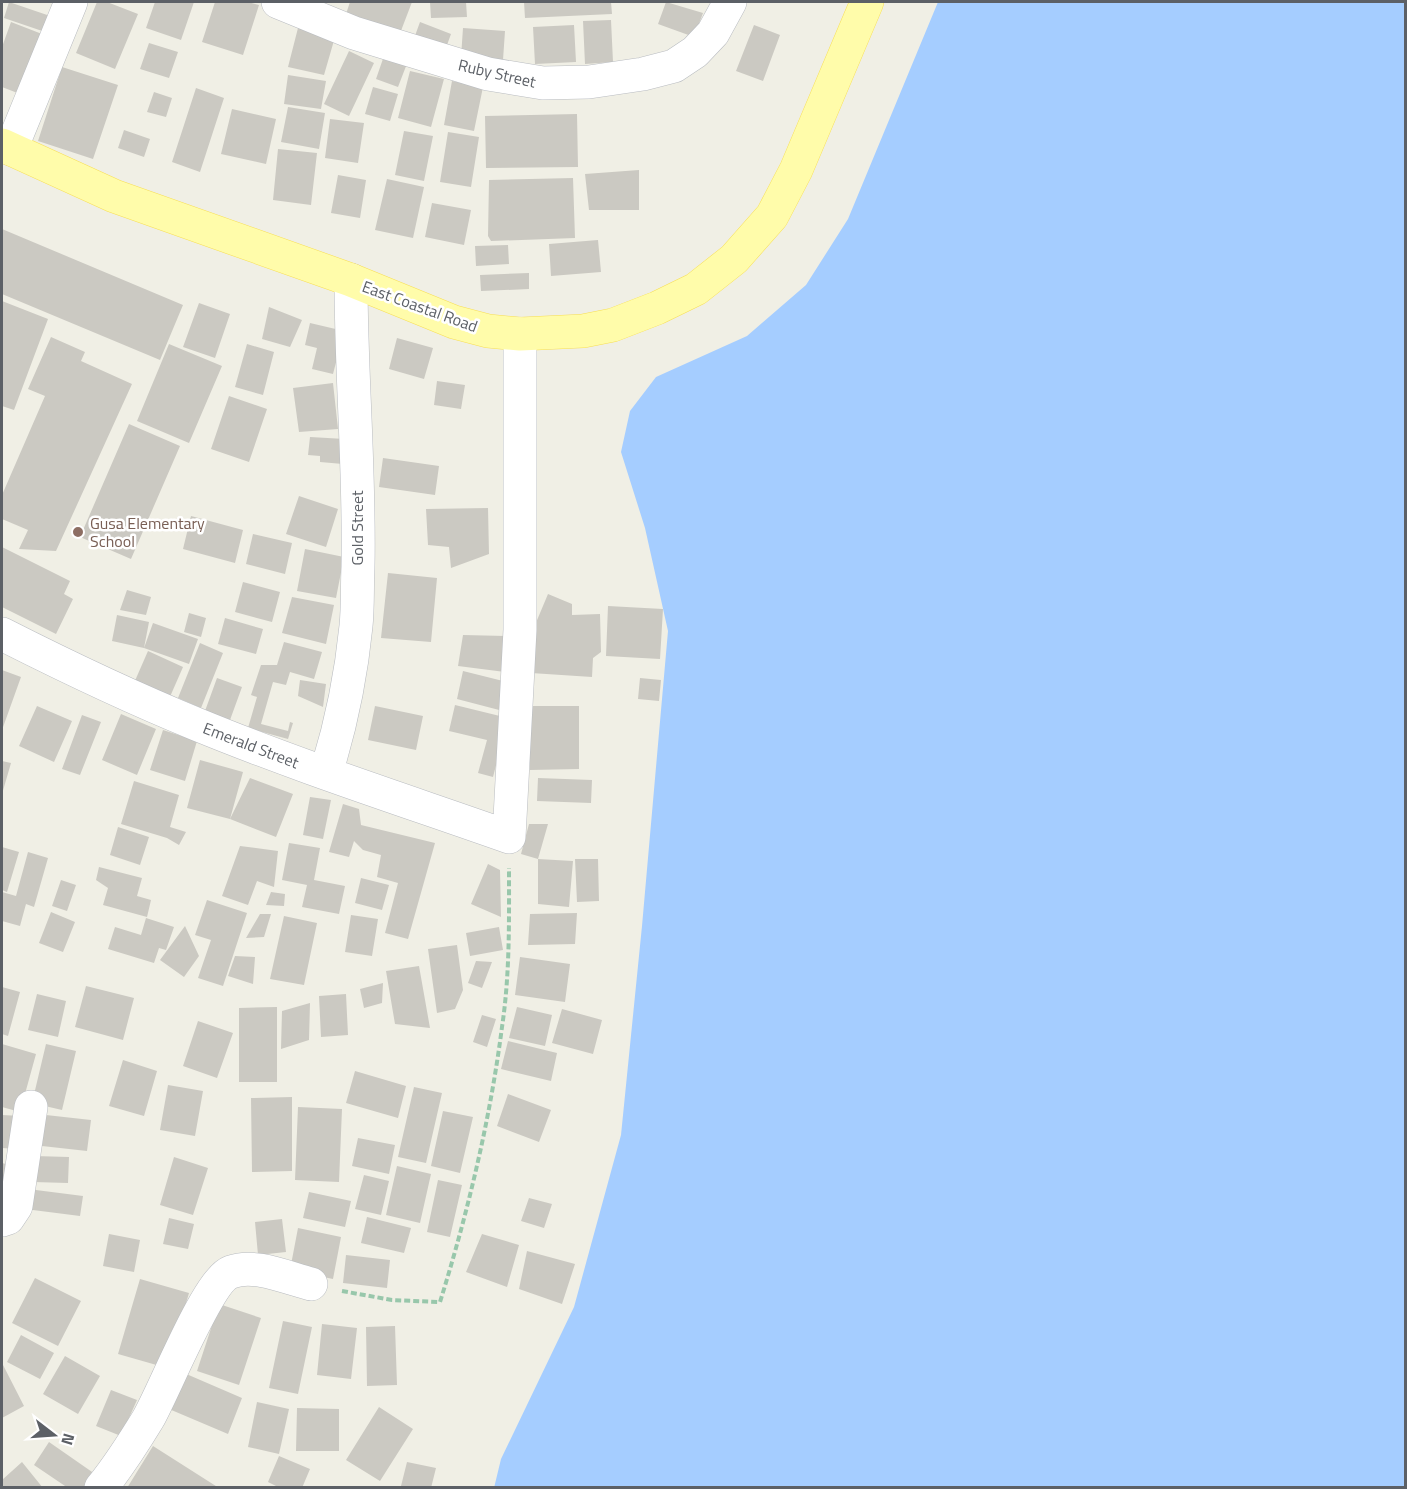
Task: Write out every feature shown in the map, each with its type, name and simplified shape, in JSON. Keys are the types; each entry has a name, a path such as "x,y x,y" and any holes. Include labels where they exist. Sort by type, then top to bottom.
{"main road":[{"name":"East Coastal Road","path":"6,147 114,196 351,280 454,322 489,331 520,334 583,331 613,325 657,308 696,289 734,259 772,216 796,170 867,2"}],"street":[{"path":"6,147 71,2"},
{"name":"Ruby Street","path":"278,2 365,36 488,74 543,83 589,82 643,74 674,66 695,52 713,33 730,2"},
{"name":"Gold Street","path":"326,773 341,724 356,624 359,520 351,335 351,280"},
{"path":"509,837 520,630 520,334"},
{"name":"Emerald Street","path":"2,634 195,724 509,837"},
{"path":"4,1219 16,1206 31,1107"},
{"path":"101,1488 148,1419 203,1308 216,1286 228,1273 245,1269 311,1284"}],"path":[{"path":"311,1284 392,1300 440,1302 474,1182 503,1026 509,932 509,837"}],"water":[{"path":"938,2 1405,2 1405,1487 494,1488 501,1459 574,1307 621,1135 668,631 645,528 621,452 630,411 656,377 747,336 806,285 848,219"}],"building":[{"path":"9,2 56,18 51,34 4,18"},
{"path":"97,2 107,2 138,14 115,69 76,53"},
{"path":"155,2 194,2 181,40 146,28"},
{"path":"215,2 248,2 259,5 243,55 202,42"},
{"path":"350,2 412,2 399,36 345,17"},
{"path":"430,2 466,2 467,17 431,18"},
{"path":"524,2 611,2 612,14 525,18"},
{"path":"666,2 703,13 694,37 658,24"},
{"path":"611,20 613,62 585,64 583,21"},
{"path":"11,22 42,34 20,94 2,87 2,47"},
{"path":"420,22 451,34 443,56 412,44"},
{"path":"574,25 576,62 535,64 533,27"},
{"path":"754,25 780,35 763,81 736,71"},
{"path":"298,28 335,37 324,75 288,67"},
{"path":"463,28 505,31 503,60 461,57"},
{"path":"149,43 178,52 169,78 140,69"},
{"path":"349,51 374,63 349,116 324,104"},
{"path":"385,53 408,61 398,87 376,79"},
{"path":"62,67 118,85 93,159 38,141"},
{"path":"410,71 444,79 431,127 398,118"},
{"path":"288,75 326,81 321,109 284,104"},
{"path":"452,81 483,87 474,131 444,125"},
{"path":"373,87 398,94 390,121 365,114"},
{"path":"196,88 224,98 200,172 172,162"},
{"path":"154,92 172,98 166,117 147,112"},
{"path":"288,107 325,113 319,149 281,142"},
{"path":"232,109 276,119 266,164 221,154"},
{"path":"577,114 578,167 486,168 485,116"},
{"path":"330,119 364,123 358,163 325,158"},
{"path":"124,130 150,139 144,157 118,148"},
{"path":"404,131 433,136 424,181 395,175"},
{"path":"448,132 479,137 471,187 440,182"},
{"path":"278,149 317,153 311,205 273,200"},
{"path":"639,170 639,210 589,210 585,174"},
{"path":"338,175 366,180 360,218 331,213"},
{"path":"573,178 575,238 491,241 488,236 489,180"},
{"path":"387,179 424,187 413,238 375,230"},
{"path":"432,203 471,210 464,245 425,237"},
{"path":"2,229 183,305 160,360 2,294"},
{"path":"598,240 601,272 551,276 549,244"},
{"path":"508,245 509,264 476,266 475,246"},
{"path":"529,273 529,289 481,291 480,275"},
{"path":"2,301 48,319 14,410 2,406"},
{"path":"199,303 230,314 215,358 183,347"},
{"path":"269,307 302,320 290,347 262,339"},
{"path":"310,323 344,331 333,374 312,369 317,348 305,345"},
{"path":"51,337 85,352 81,361 132,384 56,551 19,549 28,530 2,519 2,495 45,396 28,389"},
{"path":"397,338 433,348 424,379 389,369"},
{"path":"169,344 222,366 189,443 137,421"},
{"path":"247,344 274,352 263,395 235,387"},
{"path":"437,381 465,385 461,409 434,405"},
{"path":"333,383 338,429 299,432 293,388"},
{"path":"229,396 267,409 249,462 211,449"},
{"path":"129,424 180,446 131,559 80,537"},
{"path":"310,437 345,439 343,464 320,462 320,456 308,455"},
{"path":"383,458 439,466 435,495 379,487"},
{"path":"299,496 338,509 326,547 286,534"},
{"path":"488,508 489,554 451,568 449,547 428,545 426,509"},
{"path":"191,516 243,530 235,563 183,549"},
{"path":"253,534 292,543 285,574 246,564"},
{"path":"2,547 70,581 64,594 73,599 56,634 2,607"},
{"path":"305,549 344,557 336,598 297,591"},
{"path":"388,573 437,578 431,642 381,638"},
{"path":"243,582 280,592 272,622 235,612"},
{"path":"127,590 151,597 146,615 120,610"},
{"path":"548,594 572,604 572,615 600,614 601,652 593,658 592,677 531,673 535,625"},
{"path":"292,597 334,605 326,644 282,633"},
{"path":"608,606 663,609 660,659 606,656"},
{"path":"189,613 206,618 201,637 184,632"},
{"path":"117,615 149,622 144,648 112,641"},
{"path":"225,618 263,629 256,654 218,644"},
{"path":"153,623 198,639 189,664 144,648"},
{"path":"463,635 506,636 505,672 458,666"},
{"path":"284,642 322,652 314,679 290,672 286,685 273,682 261,724 288,731 290,722 293,723 288,739 248,728 257,697 251,695 261,665 277,665"},
{"path":"200,643 223,653 201,708 178,698"},
{"path":"148,651 183,667 169,699 134,683"},
{"path":"2,670 21,677 2,730"},
{"path":"463,671 511,683 503,711 457,699"},
{"path":"217,678 242,687 230,720 205,711"},
{"path":"640,678 661,680 659,701 638,699"},
{"path":"300,680 326,684 323,707 298,696"},
{"path":"455,705 508,718 493,777 478,773 487,740 449,731"},
{"path":"37,706 72,721 54,762 19,746"},
{"path":"375,706 423,716 416,750 368,740"},
{"path":"530,706 579,706 579,769 530,770"},
{"path":"121,714 156,729 137,775 102,760"},
{"path":"82,715 101,722 80,775 62,769"},
{"path":"163,730 197,741 185,781 150,770"},
{"path":"200,760 243,772 230,819 187,808"},
{"path":"2,761 11,763 2,794"},
{"path":"250,778 293,794 276,837 230,819"},
{"path":"538,778 592,780 591,803 537,801"},
{"path":"134,781 179,795 170,827 186,832 179,845 167,838 121,824"},
{"path":"310,797 331,800 323,839 303,835"},
{"path":"343,804 359,809 361,825 435,843 408,939 385,933 398,883 377,877 381,855 363,850 354,841 349,857 329,852"},
{"path":"529,824 548,824 538,859 521,854"},
{"path":"118,827 149,837 140,865 110,855"},
{"path":"289,843 320,848 314,880 345,886 339,914 302,907 307,885 282,880"},
{"path":"240,846 278,851 274,887 257,881 248,905 222,896"},
{"path":"2,847 19,852 7,892 2,890"},
{"path":"28,852 48,858 34,907 26,904 20,926 2,921 2,892 16,896"},
{"path":"538,859 573,861 569,907 538,904"},
{"path":"575,859 598,859 599,901 577,902"},
{"path":"488,864 500,870 501,917 471,904"},
{"path":"99,867 142,878 137,896 151,900 147,917 103,905 108,888 96,880"},
{"path":"361,878 389,885 382,910 355,903"},
{"path":"61,880 76,885 67,911 52,906"},
{"path":"271,892 285,894 284,906 266,905"},
{"path":"207,900 247,913 223,986 198,978 211,940 195,935"},
{"path":"51,912 75,922 63,952 39,943"},
{"path":"577,913 575,944 528,945 530,914"},
{"path":"260,914 271,914 264,937 246,938"},
{"path":"351,915 378,919 372,956 345,952"},
{"path":"284,916 317,923 304,985 270,979"},
{"path":"146,918 174,927 166,950 159,948 154,963 108,949 115,927 141,935"},
{"path":"185,926 199,956 184,977 160,960"},
{"path":"499,927 503,950 470,956 466,933"},
{"path":"457,945 463,990 455,1009 437,1013 428,949"},
{"path":"235,956 255,957 253,984 228,976"},
{"path":"520,957 570,964 565,1002 515,995"},
{"path":"476,961 492,962 482,988 468,983"},
{"path":"419,966 430,1028 395,1024 386,971"},
{"path":"383,983 382,1003 364,1008 360,989"},
{"path":"86,986 134,998 123,1040 75,1027"},
{"path":"2,987 20,992 8,1036 2,1034"},
{"path":"37,994 66,1001 58,1037 28,1030"},
{"path":"346,994 348,1035 321,1037 319,996"},
{"path":"310,1003 309,1040 281,1049 282,1011"},
{"path":"277,1007 277,1082 239,1082 239,1008"},
{"path":"517,1007 552,1015 545,1046 509,1038"},
{"path":"562,1009 602,1020 593,1054 552,1043"},
{"path":"482,1015 496,1019 487,1047 473,1042"},
{"path":"198,1021 233,1033 217,1078 183,1066"},
{"path":"508,1041 557,1053 551,1081 501,1069"},
{"path":"2,1044 36,1054 20,1112 2,1107"},
{"path":"46,1044 76,1051 62,1110 32,1103"},
{"path":"123,1060 157,1071 144,1116 109,1106"},
{"path":"355,1071 406,1086 398,1118 346,1103"},
{"path":"168,1085 203,1091 195,1136 160,1130"},
{"path":"414,1087 442,1093 426,1163 398,1157"},
{"path":"508,1094 551,1110 539,1142 497,1126"},
{"path":"292,1097 292,1171 252,1172 251,1098"},
{"path":"298,1107 342,1109 339,1182 295,1180"},
{"path":"443,1111 473,1117 460,1173 431,1166"},
{"path":"2,1115 21,1116 18,1149 2,1148"},
{"path":"46,1115 91,1120 87,1151 42,1146"},
{"path":"358,1138 395,1145 389,1174 352,1166"},
{"path":"34,1156 69,1157 68,1183 33,1182"},
{"path":"174,1157 208,1168 193,1215 160,1205"},
{"path":"2,1163 14,1166 2,1207"},
{"path":"397,1166 431,1174 420,1223 386,1215"},
{"path":"364,1175 389,1181 381,1215 355,1209"},
{"path":"438,1180 462,1185 450,1237 427,1232"},
{"path":"28,1189 83,1196 80,1216 25,1209"},
{"path":"309,1192 351,1201 345,1227 303,1218"},
{"path":"529,1198 552,1204 544,1228 521,1221"},
{"path":"367,1217 411,1228 404,1253 361,1243"},
{"path":"169,1218 194,1224 188,1249 163,1244"},
{"path":"282,1219 286,1252 258,1255 255,1222"},
{"path":"298,1228 341,1237 333,1279 290,1270"},
{"path":"109,1234 140,1240 134,1272 103,1266"},
{"path":"482,1234 519,1245 507,1287 466,1272"},
{"path":"527,1251 575,1264 562,1304 519,1289"},
{"path":"346,1255 390,1260 387,1288 343,1283"},
{"path":"35,1278 81,1301 58,1346 12,1323"},
{"path":"140,1279 189,1293 167,1368 118,1354"},
{"path":"219,1304 261,1318 239,1385 197,1371"},
{"path":"283,1321 312,1327 298,1394 269,1388"},
{"path":"322,1324 357,1328 351,1379 317,1375"},
{"path":"395,1326 397,1385 367,1386 366,1327"},
{"path":"21,1335 54,1353 40,1379 7,1362"},
{"path":"65,1356 100,1376 78,1414 43,1394"},
{"path":"2,1363 24,1406 2,1418"},
{"path":"184,1373 242,1398 228,1434 169,1409"},
{"path":"111,1390 137,1400 121,1436 96,1426"},
{"path":"257,1402 289,1409 279,1454 248,1447"},
{"path":"379,1407 413,1429 380,1481 346,1460"},
{"path":"297,1408 339,1409 339,1451 296,1451"},
{"path":"49,1442 95,1474 86,1488 68,1488 34,1465"},
{"path":"153,1446 219,1488 127,1488"},
{"path":"279,1456 310,1469 302,1488 280,1488 268,1482"},
{"path":"22,1462 43,1488 2,1488 2,1480"},
{"path":"407,1462 436,1468 431,1488 401,1486"}],"place":[{"name":"Gusa Elementary School","path":"78,532"}]}
